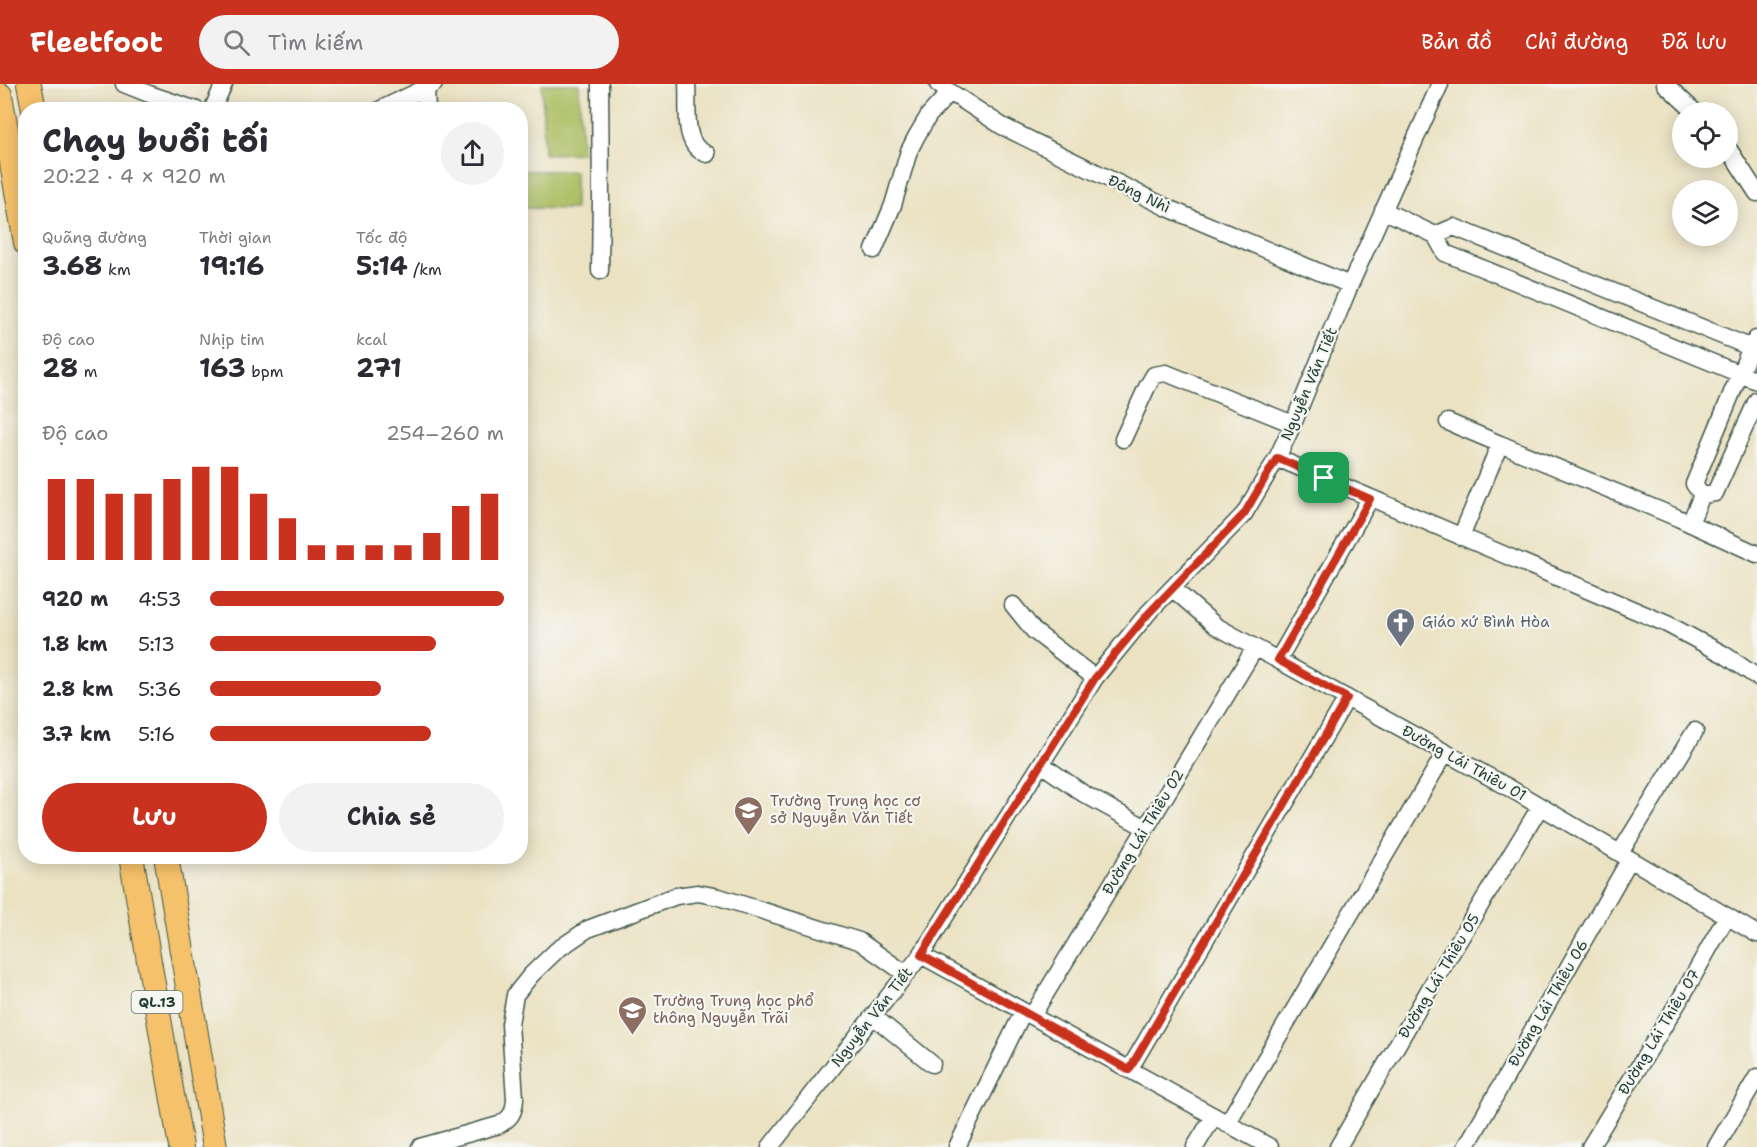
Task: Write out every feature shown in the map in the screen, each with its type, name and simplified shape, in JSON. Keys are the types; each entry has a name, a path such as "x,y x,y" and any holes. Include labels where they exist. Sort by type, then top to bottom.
{"highway":[{"path":"29,84 32,102"},
{"path":"0,95 18,197"},
{"name":"QL.13","path":"132,864 181,1147"},
{"name":"QL.13","path":"167,864 215,1147"}],"street":[{"path":"124,84 175,102"},
{"path":"216,102 224,84"},
{"path":"600,84 600,271"},
{"path":"687,84 690,136 694,146 707,154"},
{"name":"Nguyễn Văn Tiết","path":"770,1147 921,955 1095,678 1148,614 1244,514 1277,458 1293,424 1350,285 1440,84"},
{"path":"1665,84 1684,102"},
{"path":"396,102 430,86"},
{"path":"428,102 430,86"},
{"path":"874,250 893,206 909,151 944,88"},
{"name":"Đông Nhì","path":"944,88 1002,126 1170,209 1350,285"},
{"path":"1738,164 1757,194"},
{"path":"1383,210 1435,235 1445,253 1757,381"},
{"path":"1435,235 1455,227 1656,309 1755,345 1740,374 1694,484 1702,495"},
{"path":"1538,292 1549,266"},
{"path":"1645,336 1656,309"},
{"path":"1123,439 1154,375 1166,373 1293,424"},
{"path":"1702,495 1715,493 1757,400"},
{"path":"1448,422 1757,554"},
{"path":"1461,537 1500,444"},
{"path":"1277,458 1667,624 1725,655 1757,677"},
{"path":"1690,524 1702,495"},
{"path":"1278,660 1370,499"},
{"name":"Đường Lái Thiêu 01","path":"1173,589 1216,626 1540,807 1757,934"},
{"path":"1012,605 1035,631 1095,678"},
{"name":"Đường Lái Thiêu 02","path":"957,1147 1028,1014 1146,828 1255,648"},
{"path":"1129,1070 1347,698"},
{"name":"Đường Lái Thiêu 06","path":"1466,1147 1695,731"},
{"path":"1195,1147 1221,1120 1445,753"},
{"path":"1041,765 1084,794 1146,828"},
{"name":"Đường Lái Thiêu 05","path":"1338,1147 1540,807"},
{"path":"420,1147 499,1125 510,1119 515,1099 510,1024 515,995 531,975 557,950 588,929 650,904 676,896 698,893 719,897 859,941 906,974"},
{"name":"Đường Lái Thiêu 07","path":"1590,1147 1682,996 1727,916"},
{"path":"921,955 1270,1147"},
{"path":"873,1016 932,1064"},
{"path":"1716,1147 1757,1077"}],"green space":[{"path":"542,84 579,84 582,153 544,154"},
{"path":"528,171 575,171 575,209 528,208"}],"place":[{"name":"Giáo xứ Bình Hòa","path":"1401,648"},
{"name":"Trường Trung học cơ sở Nguyễn Văn Tiết","path":"749,836"},
{"name":"Trường Trung học phổ thông Nguyễn Trãi","path":"632,1036"}],"route":[{"path":"1277,458 1324,478 1370,499 1278,660 1347,698 1129,1070 921,955 1095,678 1148,614 1244,514 1277,458"}]}
